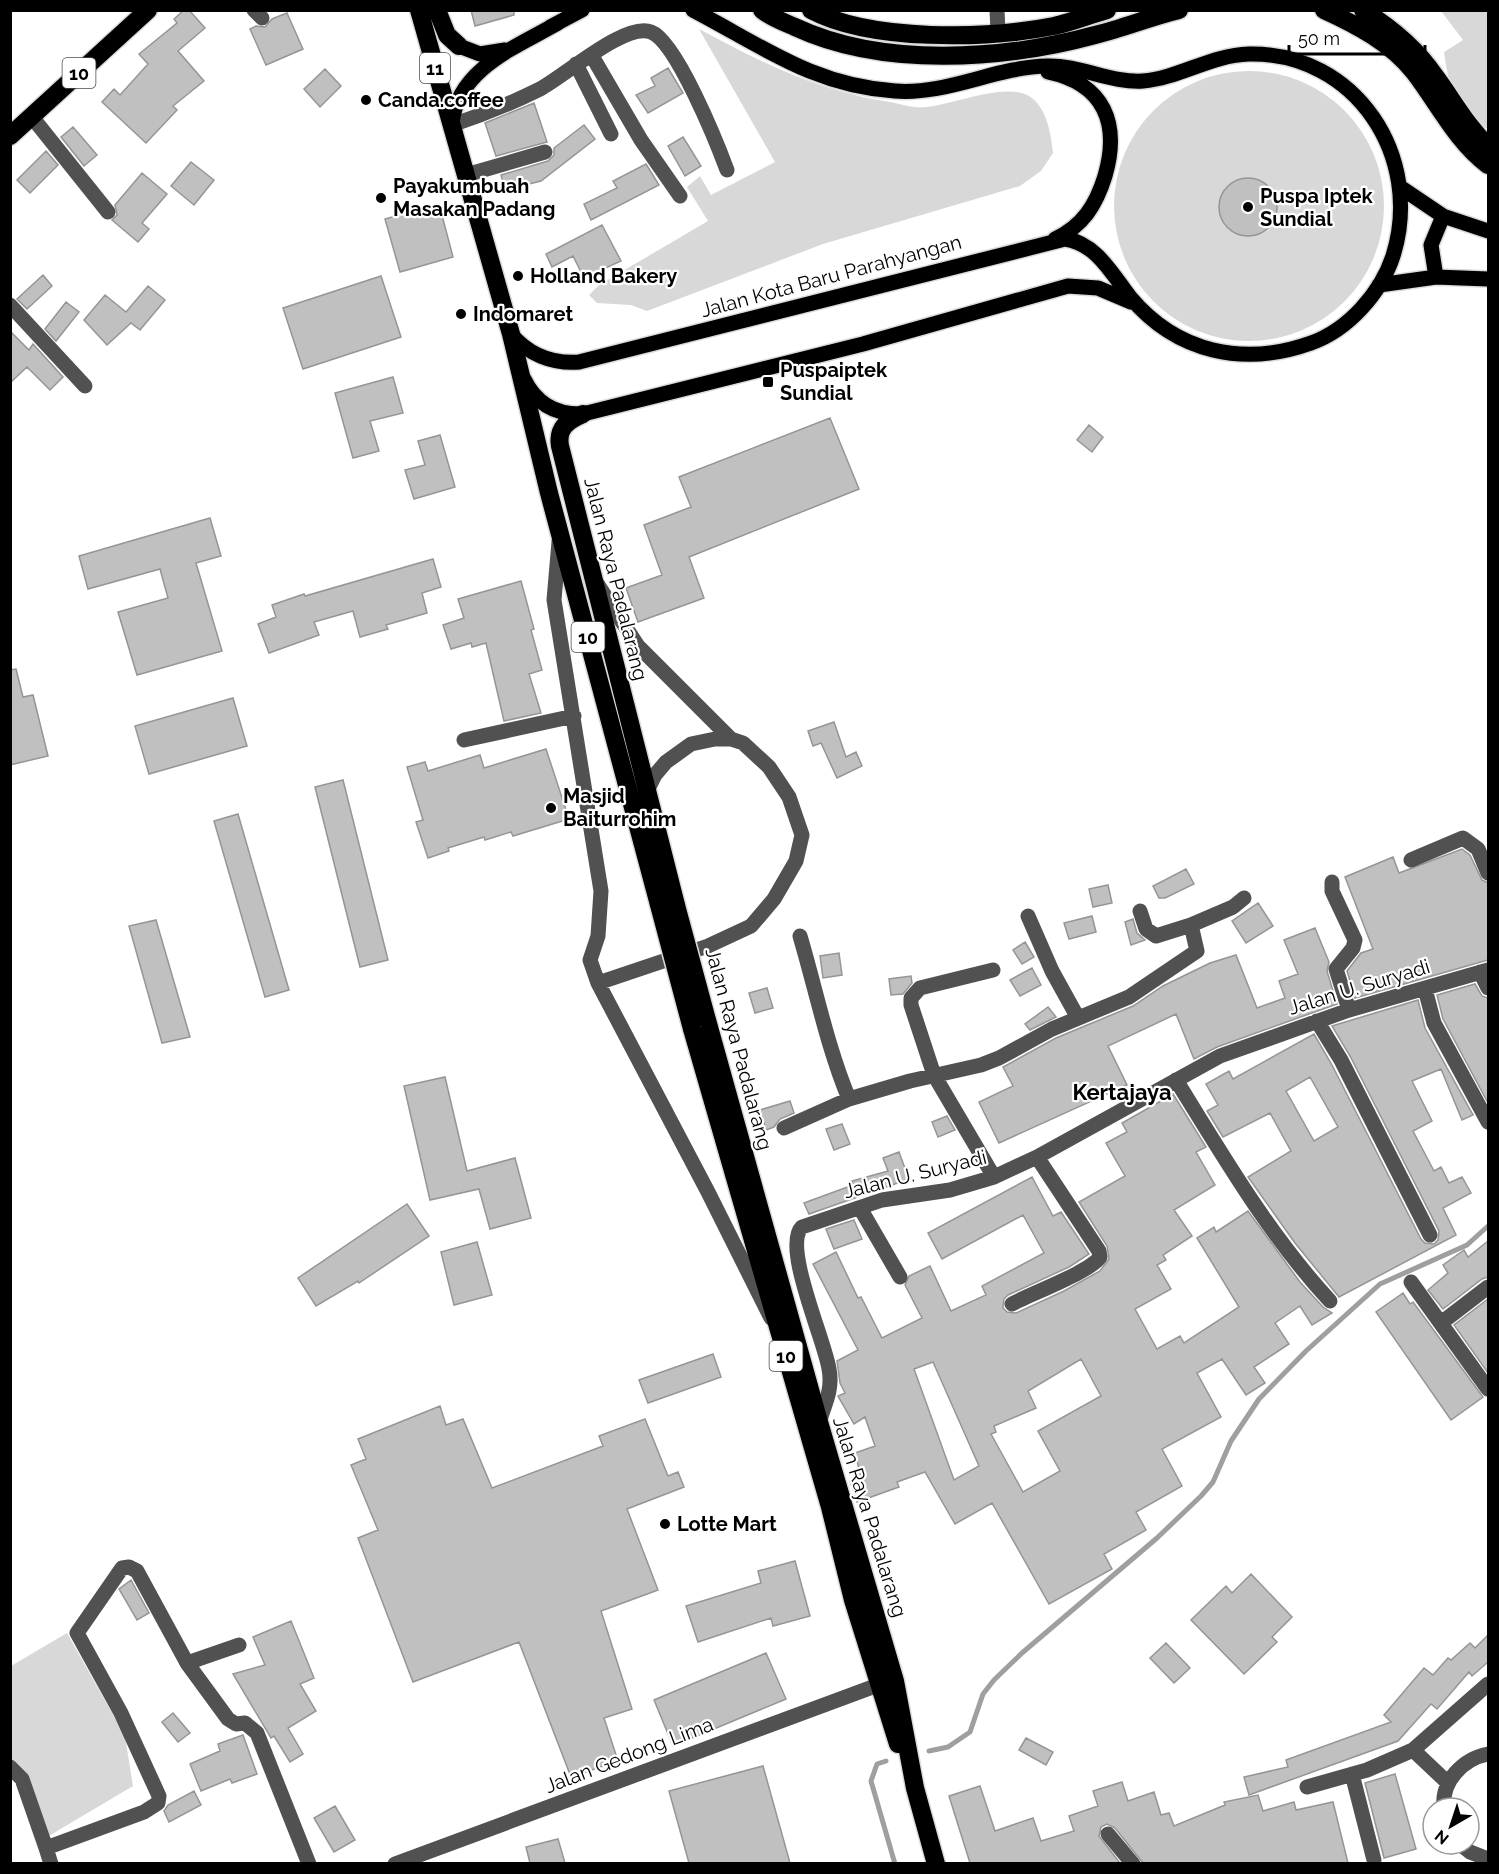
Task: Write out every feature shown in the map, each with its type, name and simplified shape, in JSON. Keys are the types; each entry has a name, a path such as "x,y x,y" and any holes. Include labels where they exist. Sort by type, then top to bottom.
{"highway":[{"name":"10","path":"10,136 148,10"},
{"name":"Jalan Raya Padalarang","path":"419,10 511,334 560,530 668,905 780,1335 878,1684 915,1788 936,1863"},
{"path":"437,10 447,35 459,46"},
{"path":"762,10 804,32 849,47 892,54 940,55 1018,51 1095,36 1179,10"},
{"path":"811,10 853,26 888,33 998,32 1054,26 1107,10"},
{"path":"1324,10 1366,30 1389,47 1413,70 1456,130 1488,165"},
{"path":"1363,10 1404,40 1435,75 1455,107 1488,146"},
{"name":"Jalan Raya Padalarang","path":"583,414 564,425 559,439 647,791 668,905"},
{"name":"Jalan Raya Padalarang","path":"699,1024 896,1681 915,1788"}],"main road":[{"path":"459,46 475,53 493,54 514,46 582,10"},
{"path":"693,10 796,67 851,85 920,92 998,74 1032,70 1067,77 1097,98 1108,118 1110,151 1095,202 1078,225 1046,242"},
{"path":"452,126 457,101 471,79 495,60 558,23"},
{"name":"Jalan Kota Baru Parahyangan","path":"583,414 863,345 1068,286 1098,288 1121,296 1172,333 1195,344 1239,356 1269,355 1302,346 1334,331 1362,307 1379,285 1390,264 1398,238 1400,187 1389,145 1367,109 1337,80 1320,70 1287,58 1250,54 1216,59 1154,79 1136,81 1056,66 1033,67 998,74"},
{"path":"1400,187 1443,216 1488,231"},
{"path":"1436,277 1431,245 1443,216"},
{"name":"Jalan Kota Baru Parahyangan","path":"511,334 524,347 538,355 560,362 579,362 1065,239 1085,245 1141,309"},
{"path":"1379,285 1436,277 1488,279"},
{"name":"Jalan Raya Padalarang","path":"519,368 532,393 545,405 562,413 583,414"}],"street":[{"path":"998,10 998,32"},
{"path":"452,126 543,88 576,64 635,31 644,30 661,37 697,101 727,170"},
{"path":"592,56 641,140 680,196"},
{"path":"576,64 611,134"},
{"path":"32,117 108,212"},
{"path":"466,175 545,152"},
{"path":"10,305 85,386"},
{"path":"560,530 554,600 601,891 598,936 590,960 598,983 780,1335"},
{"path":"593,578 638,646 731,739 754,751 782,784 802,835 791,873 752,926 708,946 598,983"},
{"path":"464,740 574,716"},
{"path":"647,791 655,775 677,752 700,741 731,739"},
{"path":"1411,860 1463,838 1478,849 1488,873"},
{"path":"1332,882 1332,891 1355,940 1353,948 1336,969 1349,1010"},
{"path":"1140,911 1146,929 1156,936 1191,926 1226,910 1244,898"},
{"path":"1028,916 1052,971 1078,1018"},
{"path":"784,1128 849,1099 934,1075 981,1065 1078,1018 1129,997 1196,953 1198,948 1191,926"},
{"path":"800,936 826,1025 831,1057 849,1099"},
{"path":"993,970 920,988 911,998 912,1013 934,1075 994,1177"},
{"path":"1484,971 1488,988"},
{"name":"Jalan U. Suryadi","path":"819,1422 829,1396 830,1369 800,1267 795,1240 799,1230 806,1225 882,1200 950,1190 994,1177 1037,1157 1244,1045 1349,1010 1484,971"},
{"path":"1425,989 1434,1023 1488,1122"},
{"path":"1317,1021 1341,1060 1430,1235"},
{"path":"1176,1080 1271,1227 1302,1270 1330,1301"},
{"path":"1012,1304 1050,1284 1083,1272 1100,1257 1099,1251 1037,1157"},
{"path":"860,1208 900,1277"},
{"path":"1411,1282 1488,1389"},
{"path":"1441,1323 1488,1287"},
{"path":"10,1767 22,1779 48,1856 151,1809 159,1800 121,1713 77,1633 122,1568 129,1567 137,1571 188,1663 228,1719 236,1724 244,1723 257,1733 309,1863"},
{"path":"188,1663 239,1645"},
{"name":"Jalan Gedong Lima","path":"395,1863 878,1684"},
{"path":"1307,1787 1394,1760 1413,1750 1488,1684"},
{"path":"1413,1750 1448,1783"},
{"path":"1446,1796 1448,1783 1457,1770 1471,1759 1488,1754"},
{"path":"1352,1774 1374,1860"},
{"path":"1108,1834 1133,1863"}],"shaded area":[{"path":"1441,11 1488,11 1488,129 1467,115 1451,87 1444,52 1463,40"},
{"path":"699,29 768,64 815,83 839,91 908,106 926,107 993,93 1019,92 1035,101 1044,114 1053,153 1041,171 1020,186 823,244 647,311 631,305 597,303 589,295 599,285 708,221 687,187 700,176 711,195 775,162"},
{"path":"1236,71 1262,71 1301,81 1324,93 1345,110 1362,131 1374,154 1382,180 1384,206 1382,232 1374,258 1362,281 1345,302 1324,319 1288,336 1262,341 1236,341 1210,336 1185,325 1163,311 1144,292 1130,270 1119,245 1114,219 1114,193 1119,167 1130,142 1144,120 1163,101 1185,87 1210,76"},
{"path":"67,1633 125,1736 133,1786 42,1840 11,1762 11,1666"}],"building":[{"path":"184,10 189,10 205,28 178,51 204,81 173,106 177,110 146,143 102,102 114,89 120,95 148,64 139,54 177,23 174,19"},
{"path":"471,10 514,10 514,15 475,26"},
{"path":"287,13 303,49 266,65 250,29 256,26 265,27 272,19"},
{"path":"668,68 683,93 648,113 636,95 655,86 651,78"},
{"path":"325,69 341,86 320,107 304,89"},
{"path":"534,103 547,142 496,156 485,123"},
{"path":"584,125 595,139 541,181 505,190 501,175 548,161 554,155 554,148"},
{"path":"73,127 97,155 84,166 61,137"},
{"path":"683,137 701,166 685,176 668,146"},
{"path":"46,151 58,165 30,193 17,180"},
{"path":"191,162 214,180 194,205 171,186"},
{"path":"646,164 659,185 591,220 584,204 617,188 613,181"},
{"path":"142,173 167,194 142,223 149,229 138,242 112,220 117,215 115,205"},
{"name":"Puspa Iptek Sundial","path":"1248,178 1264,183 1272,191 1277,207 1272,223 1264,231 1248,236 1232,231 1224,223 1219,207 1224,191 1232,183"},
{"path":"439,204 453,257 400,272 385,219"},
{"path":"602,225 621,261 584,278 573,256 552,267 546,254"},
{"path":"43,275 52,286 27,309 17,299"},
{"path":"381,276 401,337 303,369 283,308"},
{"path":"148,286 165,300 140,330 131,323 107,345 84,320 105,295 126,312"},
{"path":"66,302 79,312 56,341 45,329"},
{"path":"10,331 29,350 33,344 63,377 50,390 27,367 10,383"},
{"path":"393,377 403,413 370,421 379,451 353,458 335,393"},
{"path":"830,418 859,489 689,557 704,598 638,622 626,588 662,575 644,525 691,507 679,477"},
{"path":"1089,425 1103,437 1092,452 1077,440"},
{"path":"440,435 455,487 414,499 405,470 425,465 418,441"},
{"path":"210,518 221,556 196,563 222,651 137,675 118,612 168,598 160,569 88,589 79,556"},
{"path":"433,559 441,587 422,593 427,613 386,625 388,629 360,637 353,611 314,622 319,635 269,653 258,624 276,617 272,605"},
{"path":"521,581 542,670 529,674 541,713 504,721 486,643 472,647 471,643 451,649 443,625 464,618 458,599"},
{"path":"16,669 23,697 33,695 48,756 10,765 10,670"},
{"path":"233,698 247,746 149,774 135,726"},
{"path":"834,722 846,757 856,752 862,766 837,778 821,743 813,746 808,731"},
{"path":"546,749 569,819 513,836 511,832 485,840 484,837 448,848 449,851 428,858 416,822 423,820 407,767 425,762 428,771 480,755 484,768"},
{"path":"343,780 388,960 360,967 315,787"},
{"path":"238,814 289,990 265,997 214,821"},
{"path":"1462,849 1470,855 1482,880 1488,883 1488,960 1355,998 1347,971 1361,953 1373,949 1345,877 1393,857 1399,873"},
{"path":"1186,869 1194,884 1165,898 1159,898 1153,886"},
{"path":"1108,885 1112,903 1093,907 1089,889"},
{"path":"1258,903 1273,926 1246,943 1232,921"},
{"path":"1092,916 1096,932 1069,939 1064,923"},
{"path":"1133,919 1137,933 1145,940 1131,945 1125,922"},
{"path":"156,920 190,1037 162,1043 129,926"},
{"path":"1315,928 1329,962 1327,971 1337,1004 1217,1047 1194,1059 1176,1014 1108,1046 1127,1085 999,1143 979,1102 1013,1086 1003,1067 1056,1038 1133,1006 1163,986 1210,963 1236,955 1257,1008 1285,998 1279,981 1298,974 1284,940"},
{"path":"1025,942 1034,957 1022,964 1013,950"},
{"path":"839,953 842,975 823,978 820,956"},
{"path":"1032,968 1041,985 1020,996 1010,980"},
{"path":"911,976 912,983 903,994 891,995 889,979"},
{"path":"1475,984 1482,996 1488,998 1488,1103 1443,1019 1437,995"},
{"path":"767,988 773,1008 755,1013 749,993"},
{"path":"1418,1000 1425,1028 1473,1115 1462,1120 1441,1069 1412,1081 1432,1121 1413,1131 1434,1171 1441,1167 1449,1183 1462,1177 1471,1193 1443,1208 1456,1235 1339,1297 1295,1243 1248,1177 1291,1151 1270,1113 1223,1137 1207,1111 1218,1105 1206,1084 1229,1071 1233,1079 1314,1034 1421,1239 1425,1243 1434,1244 1438,1240 1439,1231 1350,1056 1332,1026","holes":["1310,1077 1338,1127 1314,1141 1286,1091"]},
{"path":"1048,1007 1056,1017 1030,1030 1025,1024"},
{"path":"445,1077 467,1171 515,1158 531,1218 490,1229 479,1189 430,1200 404,1086"},
{"path":"1173,1094 1206,1147 1196,1152 1215,1185 1174,1210 1192,1236 1163,1255 1166,1260 1157,1265 1171,1289 1135,1309 1157,1349 1180,1336 1184,1343 1239,1307 1197,1238 1214,1227 1216,1232 1248,1211 1300,1282 1323,1307 1332,1313 1312,1325 1300,1306 1275,1323 1289,1344 1254,1367 1265,1383 1246,1395 1222,1359 1197,1373 1221,1417 1162,1449 1182,1486 1136,1512 1146,1530 1104,1554 1112,1569 1049,1604 992,1503 955,1524 925,1472 897,1482 899,1487 857,1502 850,1481 861,1477 855,1453 875,1446 865,1417 854,1424 838,1396 845,1393 840,1383 837,1361 858,1350 813,1264 836,1252 858,1298 861,1297 882,1338 922,1318 905,1285 909,1276 930,1266 951,1311 986,1295 982,1286 1044,1253 1023,1215 942,1259 928,1233 1032,1177 1053,1216 1061,1212 1089,1254 1069,1267 1008,1295 1004,1299 1003,1308 1007,1312 1016,1313 1100,1271 1109,1259 1107,1246 1079,1202 1125,1176 1106,1143 1127,1132 1122,1123","holes":["1081,1359 1101,1396 1038,1431 1060,1471 1023,1492 991,1434 996,1432 994,1426 1036,1408 1028,1391","933,1362 979,1466 954,1480 914,1369"]},
{"path":"790,1101 794,1113 780,1119 774,1127 766,1130 760,1110"},
{"path":"947,1116 955,1130 938,1137 932,1122"},
{"path":"842,1124 850,1144 834,1150 826,1129"},
{"path":"899,1152 909,1179 809,1214 804,1203 853,1185 852,1181 888,1171 883,1158"},
{"path":"407,1204 429,1236 359,1283 358,1281 316,1306 298,1278"},
{"path":"854,1220 862,1239 834,1249 826,1229"},
{"path":"1488,1241 1488,1277 1482,1279 1443,1309 1428,1290 1448,1273 1443,1265 1464,1250 1468,1257"},
{"path":"477,1242 492,1295 454,1305 441,1252"},
{"path":"1403,1293 1410,1304 1413,1302 1483,1397 1451,1420 1376,1312"},
{"path":"1488,1299 1488,1373 1454,1325"},
{"path":"713,1354 721,1377 648,1403 639,1380"},
{"path":"440,1406 446,1425 463,1419 492,1488 603,1446 599,1436 645,1419 668,1476 678,1472 684,1487 627,1509 658,1590 601,1611 632,1709 604,1718 618,1761 571,1777 519,1642 413,1682 358,1538 378,1530 351,1465 366,1459 358,1439"},
{"path":"795,1561 810,1616 773,1626 771,1618 698,1642 686,1606 761,1583 758,1571"},
{"path":"1251,1574 1292,1617 1272,1637 1277,1642 1244,1674 1191,1620 1226,1586 1232,1593"},
{"path":"131,1580 149,1613 137,1620 119,1589"},
{"path":"291,1621 314,1678 300,1684 316,1711 288,1728 303,1754 290,1762 274,1736 271,1738 233,1674 265,1665 253,1637"},
{"path":"1488,1635 1488,1662 1472,1676 1469,1672 1437,1709 1431,1704 1398,1741 1249,1795 1244,1777 1288,1767 1286,1760 1391,1722 1384,1715 1424,1668 1433,1675 1448,1658 1451,1660 1470,1643 1475,1648"},
{"path":"1166,1643 1190,1668 1174,1683 1150,1658"},
{"path":"766,1653 786,1699 673,1746 654,1700"},
{"path":"173,1713 190,1733 178,1742 162,1722"},
{"path":"243,1735 257,1774 232,1783 230,1779 201,1791 190,1764 220,1751 218,1744"},
{"path":"1026,1738 1053,1752 1046,1765 1019,1750"},
{"path":"763,1766 790,1863 689,1863 669,1791"},
{"path":"1395,1774 1416,1849 1384,1858 1365,1783"},
{"path":"1122,1782 1128,1801 1154,1792 1161,1815 1169,1813 1174,1826 1225,1805 1224,1802 1258,1795 1263,1811 1294,1802 1296,1810 1333,1802 1348,1863 1143,1863 1115,1828 1107,1824 1101,1827 1099,1836 1120,1863 970,1863 949,1796 980,1786 995,1831 1033,1818 1041,1841 1074,1831 1069,1816 1098,1806 1093,1791"},
{"path":"194,1791 201,1805 169,1822 164,1811 168,1805"},
{"path":"335,1806 355,1840 334,1852 314,1818"},
{"path":"558,1839 565,1863 530,1863 526,1847"}],"waterway":[{"path":"929,1751 948,1747 970,1732 983,1694 994,1680 1022,1653 1157,1538 1201,1496 1213,1482 1231,1441 1259,1399 1306,1351 1380,1284 1467,1245 1488,1226"},
{"path":"886,1761 877,1764 871,1781 895,1864"}],"place":[{"name":"Canda.coffee","path":"366,100"},
{"name":"Payakumbuah Masakan Padang","path":"381,198"},
{"name":"Puspa Iptek Sundial","path":"1248,207"},
{"name":"Holland Bakery","path":"518,276"},
{"name":"Indomaret","path":"461,314"},
{"name":"Puspaiptek Sundial","path":"768,382"},
{"name":"Masjid Baiturrohim","path":"551,808"},
{"name":"Lotte Mart","path":"665,1524"}],"district":[{"name":"Kertajaya","path":"1122,1092"}]}
